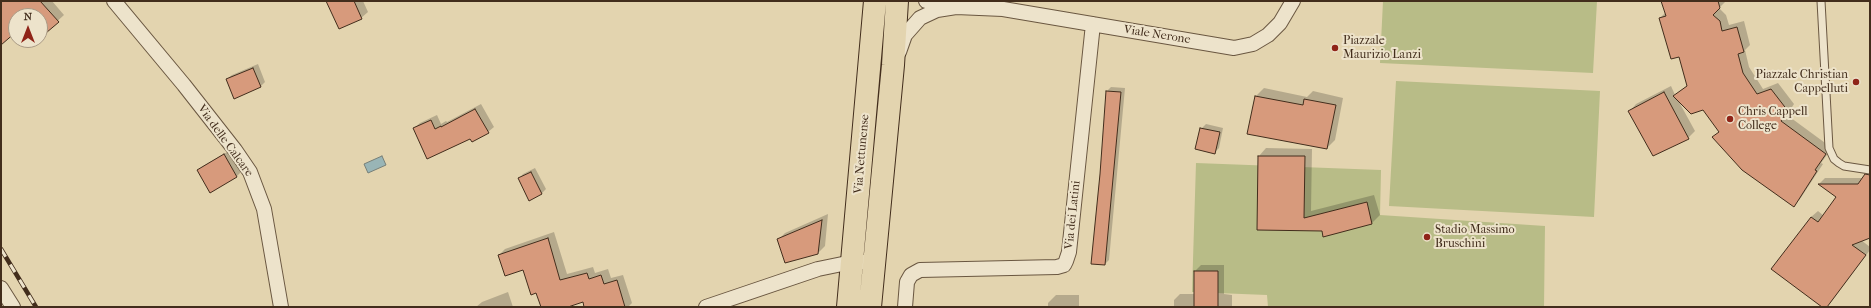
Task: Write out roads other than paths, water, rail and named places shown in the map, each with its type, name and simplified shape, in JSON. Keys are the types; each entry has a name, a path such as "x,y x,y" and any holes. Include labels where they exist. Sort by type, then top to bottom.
{"main road":[{"name":"Via Nettunense","path":"870,307 893,65 897,1"},
{"name":"Via Nettunense","path":"848,307 876,2"}],"street":[{"name":"Via delle Calcare","path":"114,1 235,150 250,172 262,205 281,307"},
{"name":"Viale Nerone","path":"926,1 956,8"},
{"name":"Viale Nerone","path":"988,1 1003,9"},
{"name":"Viale Nerone","path":"893,65 906,35 920,18 937,10 956,8 1003,9 1234,48 1253,44 1268,35 1280,23 1293,1"},
{"name":"Via dei Latini","path":"905,307 906,282 911,275 920,270 931,268 1057,268 1064,265 1069,252 1093,24"},
{"path":"706,307 818,269 852,262 874,262"},
{"path":"1,288 13,307"}],"lane":[{"path":"1821,1 1829,148 1834,159 1844,166 1870,170"}],"water":[{"path":"382,156 386,165 368,173 364,164"}],"railway":[{"path":"1,249 36,307"}],"place":[{"name":"Piazzale Maurizio Lanzi","path":"1335,48"},
{"name":"Piazzale Christian Cappelluti","path":"1856,82"},
{"name":"Chris Cappell College","path":"1730,119"},
{"name":"Stadio Massimo Bruschini","path":"1427,237"}]}
